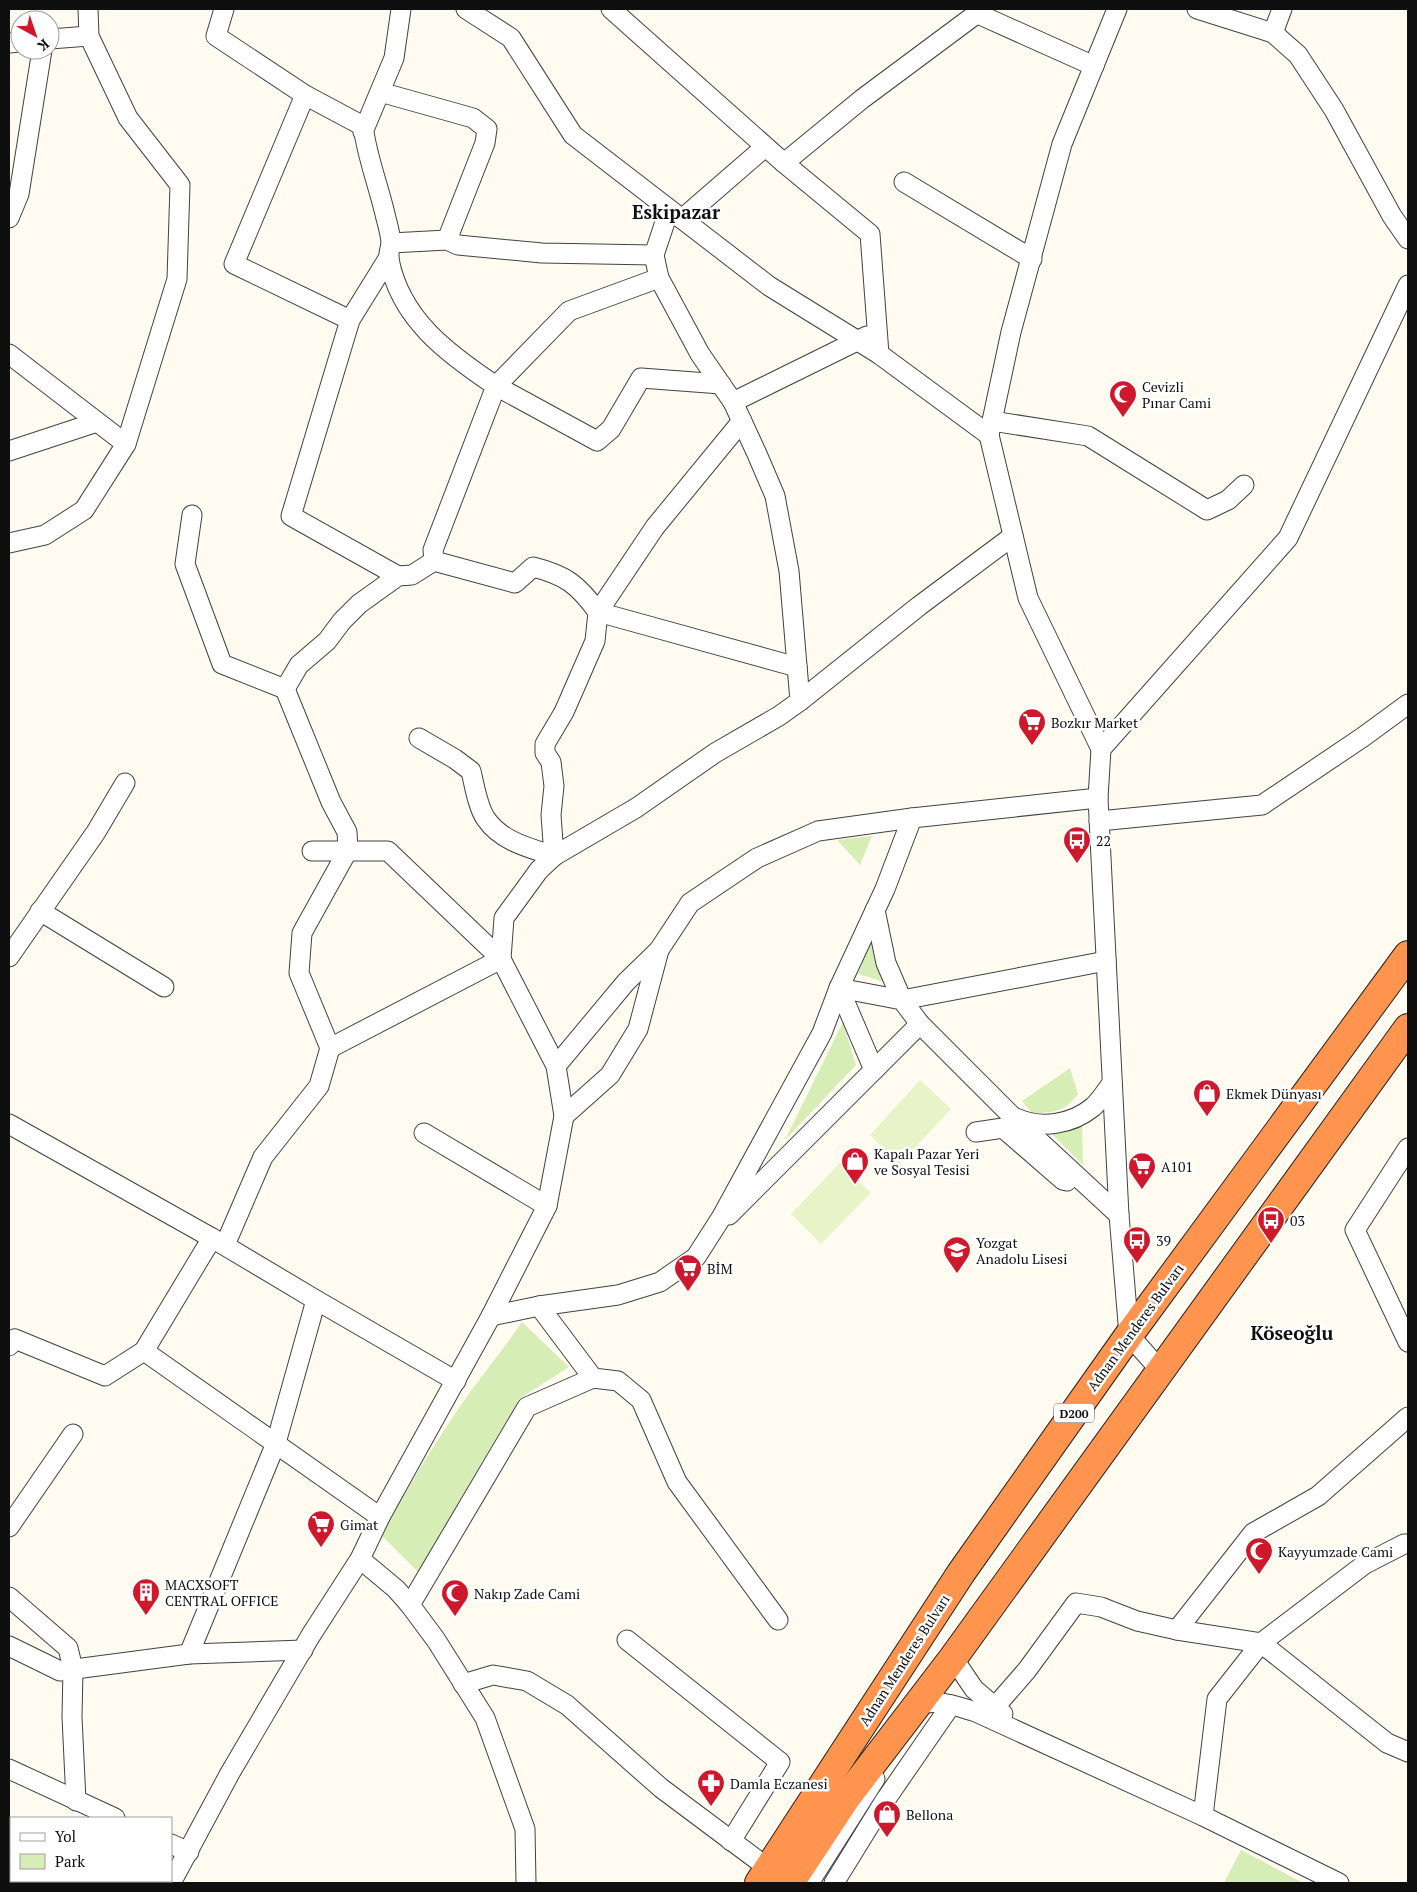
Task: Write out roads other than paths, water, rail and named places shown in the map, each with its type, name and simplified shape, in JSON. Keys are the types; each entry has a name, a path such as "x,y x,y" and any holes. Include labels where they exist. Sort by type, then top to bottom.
{"highway":[{"name":"Adnan Menderes Bulvarı","path":"760,1873 961,1573 1129,1335 1408,955"},
{"path":"790,1883 846,1798 920,1704 1408,1028"}],"street":[{"path":"9,543 45,535 84,510 126,444 177,279 180,185 128,118 89,36 88,9"},
{"path":"224,9 216,36 305,96 363,126 370,168 380,195 398,290 409,311 444,350 467,368 597,441 611,429 641,378 720,384"},
{"path":"363,132 394,58 401,9"},
{"path":"466,9 511,38 573,135 769,286 879,354 991,428 1088,436 1207,510 1228,500 1244,485"},
{"path":"611,9 784,163 870,234 879,354"},
{"path":"1117,9 1062,144 1011,332 991,428 1028,598 1101,749 1098,798 1099,821 1119,1216 1129,1335 1160,1371"},
{"path":"1196,9 1273,33 1298,55 1334,110 1392,216 1408,239"},
{"path":"1273,33 1282,9"},
{"path":"784,163 862,99 981,11 1094,66"},
{"path":"60,38 89,36"},
{"path":"9,218 19,194 40,60"},
{"path":"380,92 474,118 487,129 485,143 447,240"},
{"path":"305,96 234,264 350,320"},
{"path":"766,147 676,215 654,255 659,278 700,354 733,402 775,496 789,571 800,701"},
{"path":"904,182 1032,259"},
{"path":"390,250 447,240 458,245 542,253 654,255"},
{"path":"390,250 350,320 291,516 398,576"},
{"path":"434,561 433,550 496,386 569,311 659,278"},
{"path":"1101,749 1288,538 1408,285"},
{"path":"733,402 857,340 877,332"},
{"path":"9,354 126,444"},
{"path":"554,856 551,815 554,786 551,762 545,753 545,744 564,712 595,641 598,612 655,527 742,421"},
{"path":"9,451 97,422"},
{"path":"9,1346 15,1339 104,1376 144,1351 218,1241 263,1157 319,1086 330,1048 299,973 302,933 348,850 347,832 331,802 285,689 222,664 185,564 192,515"},
{"path":"501,959 504,918 538,870 554,856 636,808 715,753 779,716 919,606 1013,536"},
{"path":"285,689 299,665 327,641 342,621 359,604 398,576 412,574 434,561 515,583 533,567 547,570 566,577 598,612 797,668"},
{"path":"1099,821 1262,805 1363,737 1408,704"},
{"path":"419,738 471,770 475,790 486,819 503,837 554,856"},
{"path":"9,957 96,832 125,783"},
{"path":"556,1066 626,982 659,950 690,903 757,858 818,831 912,818 1098,798"},
{"path":"491,1316 539,1306 618,1295 660,1282 696,1257 711,1234 822,1033 839,988 875,910 912,818"},
{"path":"172,1881 230,1773 360,1559 380,1516 491,1316 547,1206 564,1116 556,1066 501,959 388,851 312,851"},
{"path":"875,910 886,962 902,1000 920,1024 1013,1117 1119,1216"},
{"path":"40,912 164,987"},
{"path":"564,1116 610,1075 638,1029 659,950"},
{"path":"330,1048 501,959"},
{"path":"839,988 902,1000 1106,961"},
{"path":"839,988 874,1070"},
{"path":"711,1234 920,1024"},
{"path":"1013,1117 1028,1123 1049,1125 1075,1118 1094,1107 1112,1083"},
{"path":"9,1124 218,1241 456,1382"},
{"path":"976,1132 1003,1128 1062,1180 1088,1187"},
{"path":"424,1133 547,1206"},
{"path":"1408,1148 1355,1230 1408,1342"},
{"path":"189,1654 276,1443 316,1300"},
{"path":"539,1306 593,1378"},
{"path":"144,1351 380,1516"},
{"path":"410,1606 527,1407 593,1378 618,1381 642,1400 677,1482 778,1620"},
{"path":"1177,1630 1253,1533 1318,1496 1408,1417"},
{"path":"9,1527 73,1434"},
{"path":"1204,1816 1217,1699 1261,1643 1365,1564 1404,1544 1408,1544"},
{"path":"360,1559 396,1589 410,1606 436,1640 485,1718 525,1829 526,1883"},
{"path":"9,1597 68,1648 73,1669 72,1717 76,1801"},
{"path":"994,1708 1027,1670 1076,1603 1102,1607 1137,1621 1177,1630 1261,1643 1387,1743 1408,1752"},
{"path":"627,1640 780,1762 731,1841"},
{"path":"9,1646 60,1671 189,1654 303,1650"},
{"path":"953,1658 974,1689 994,1708 1050,1746"},
{"path":"463,1684 493,1675 527,1681 567,1705 661,1788 731,1841 760,1873 746,1883"},
{"path":"809,1883 920,1704 951,1705 976,1712 1204,1816 1339,1883"},
{"path":"834,1883 884,1802 951,1705"},
{"path":"9,1769 113,1817"},
{"path":"172,1844 189,1852"}],"place":[{"name":"Cevizli Pınar Cami","path":"1123,418"},
{"name":"Bozkır Market","path":"1032,746"},
{"name":"22","path":"1077,864"},
{"name":"Ekmek Dünyası","path":"1207,1117"},
{"name":"Kapalı Pazar Yeri ve Sosyal Tesisi","path":"855,1185"},
{"name":"A101","path":"1142,1190"},
{"name":"03","path":"1271,1244"},
{"name":"39","path":"1137,1264"},
{"name":"Yozgat Anadolu Lisesi","path":"957,1274"},
{"name":"BİM","path":"688,1292"},
{"name":"Gimat","path":"321,1548"},
{"name":"Kayyumzade Cami","path":"1259,1575"},
{"name":"MACXSOFT CENTRAL OFFICE","path":"146,1616"},
{"name":"Nakıp Zade Cami","path":"455,1617"},
{"name":"Damla Eczanesi","path":"711,1807"},
{"name":"Bellona","path":"887,1838"}],"district":[{"name":"Eskipazar","path":"676,211"},
{"name":"Köseoğlu","path":"1292,1332"}]}
